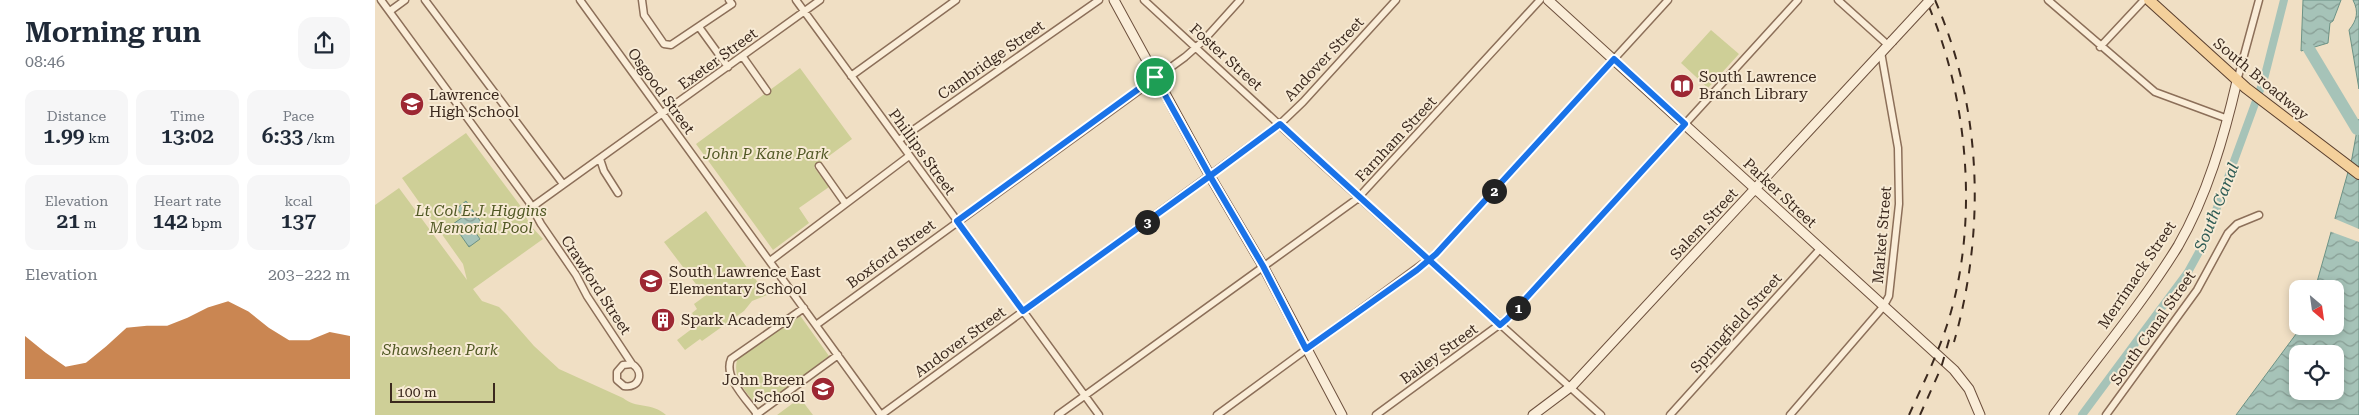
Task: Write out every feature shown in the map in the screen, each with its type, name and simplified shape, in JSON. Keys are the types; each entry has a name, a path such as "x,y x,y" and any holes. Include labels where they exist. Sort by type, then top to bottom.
{"main road":[{"path":"1114,0 1210,176 1263,266 1342,415"},
{"name":"Parker Street","path":"1548,0 1954,370 1969,389 1980,415"},
{"name":"Salem Street","path":"1533,415 1570,387 1930,0"},
{"name":"South Broadway","path":"2149,0 2237,81 2343,164 2359,174"},
{"name":"Merrimack Street","path":"2054,415 2154,281 2178,245 2203,193 2228,119 2237,81"}],"street":[{"name":"Crawford Street","path":"381,0 532,207 632,364"},
{"path":"390,11 405,0"},
{"path":"425,0 563,184"},
{"name":"Osgood Street","path":"580,0 881,415"},
{"path":"642,0 644,15 664,44 671,46 732,4 729,0"},
{"name":"Phillips Street","path":"796,0 1099,415"},
{"name":"Exeter Street","path":"532,207 663,115 820,0"},
{"path":"851,76 955,0"},
{"name":"Cambridge Street","path":"899,140 1099,0"},
{"name":"Foster Street","path":"1144,0 1601,415"},
{"name":"Boxford Street","path":"816,325 1196,48 1240,0"},
{"name":"Andover Street","path":"881,415 1280,124 1303,102 1396,0"},
{"name":"Farnham Street","path":"1058,415 1359,196 1540,0"},
{"path":"1217,415 1430,259 1668,0"},
{"name":"Bailey Street","path":"1376,415 1507,319 1798,0"},
{"path":"1838,0 1887,46"},
{"path":"2049,0 2155,92 2228,119"},
{"path":"2101,47 2144,0"},
{"path":"2237,81 2259,0"},
{"path":"699,27 728,67"},
{"name":"Market Street","path":"1790,415 1883,307 1889,296 1893,274 1899,204 1898,148 1887,46"},
{"path":"743,56 767,91"},
{"path":"770,261 909,156"},
{"path":"600,159 603,171 618,193"},
{"path":"819,166 845,203"},
{"name":"South Canal Street","path":"2106,415 2197,290 2228,233 2237,224 2259,215"},
{"name":"Springfield Street","path":"1670,415 1820,249"},
{"path":"803,308 731,359 729,369 733,379 756,414 838,355"}],"green space":[{"path":"1711,30 1739,54 1708,88 1681,63"},
{"name":"John P Kane Park","path":"800,68 852,139 814,167 829,187 799,208 809,223 773,250 696,144"},
{"name":"Shawsheen Park","path":"466,133 522,208 530,225 543,239 473,289 482,301 499,307 534,346 559,369 628,401 655,408 666,415 375,415 375,205 399,188 467,280 463,264 402,178"},
{"path":"706,211 767,295 752,301 744,311 702,341 700,339 685,350 677,340 693,328 689,322 695,318 692,313 697,309 694,304 705,296 664,242"},
{"path":"799,314 829,356 770,401 764,393 753,401 742,387 736,372 737,360"},
{"path":"800,398 813,415 777,415"}],"water":[{"path":"2303,0 2341,0 2333,21 2330,23 2328,43 2301,51"},
{"path":"2353,0 2359,0 2359,89 2349,30 2356,16"},
{"path":"2359,119 2359,415 2236,415 2295,335 2344,335 2344,280 2318,280 2352,158"},
{"path":"466,201 481,222 473,229 480,239 469,247 453,224 463,217 457,208"}],"pier":[{"path":"2333,218 2359,229 2359,242 2329,231"}],"waterway":[{"name":"South Canal","path":"2082,415 2188,272 2204,243 2264,79 2284,0"},
{"path":"2309,49 2357,129"}],"railway":[{"path":"1909,415 1942,339 1957,289 1963,248 1966,205 1965,162 1960,119 1952,78 1941,38 1926,0"},
{"path":"1935,0 1951,41 1962,83 1970,126 1974,169 1974,213 1971,256 1964,300 1954,342"},
{"path":"1920,415 1941,368 1951,333"}],"place":[{"name":"South Lawrence Branch Library","path":"1682,86"},
{"name":"Lawrence High School","path":"412,104"},
{"name":"South Lawrence East Elementary School","path":"651,281"},
{"name":"Spark Academy","path":"663,320"},
{"name":"John Breen School","path":"823,389"}],"route":[{"path":"1155,77 957,221 1023,311 1210,176 1263,266 1306,349 1417,270 1430,259 1436,254 1614,59 1685,124 1500,325 1430,259 1323,165 1280,124 1210,176 1155,77"}],"park label":[{"name":"Lt Col E.J. Higgins Memorial Pool","path":"481,220"}]}
